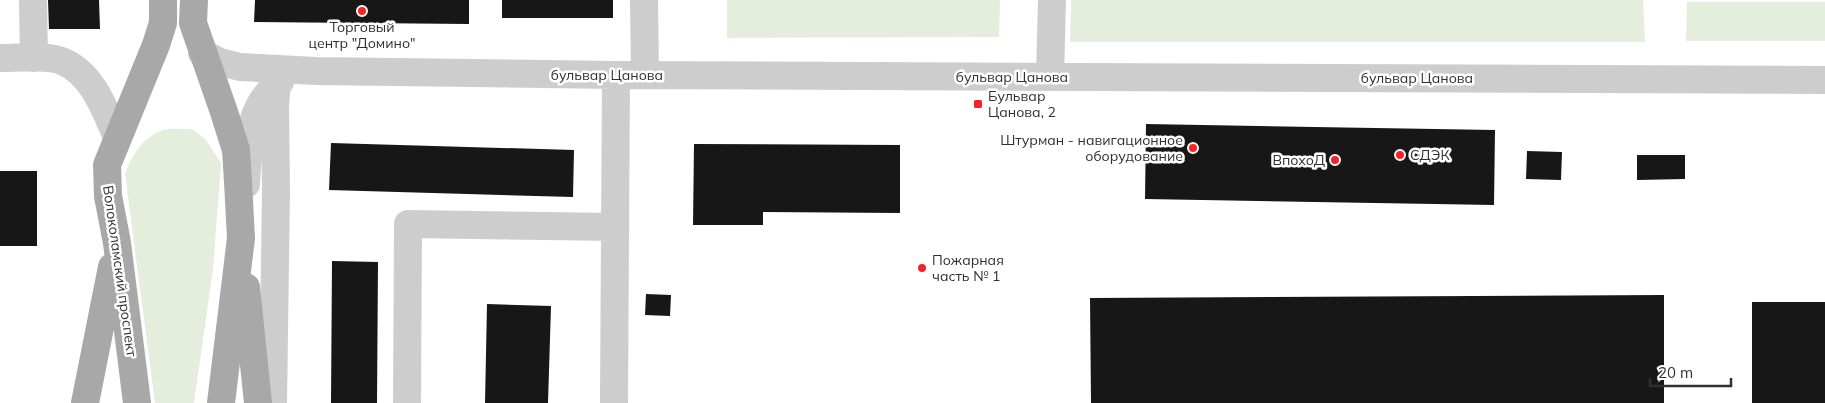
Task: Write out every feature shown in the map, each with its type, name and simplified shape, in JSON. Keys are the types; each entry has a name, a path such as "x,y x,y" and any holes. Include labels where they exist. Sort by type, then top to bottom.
{"main road":[{"name":"Волоколамский проспект","path":"137,403 117,243 108,196 107,165 156,45 163,23 163,0"},
{"path":"194,0 193,23 236,150 241,238 258,403"},
{"path":"221,403 241,238"},
{"path":"85,403 117,243"}],"street":[{"path":"33,0 34,58"},
{"path":"644,0 645,75"},
{"path":"1050,77 1052,0"},
{"name":"бульвар Цанова","path":"202,53 220,62 240,67 316,71 616,75 1825,80"},
{"path":"0,58 61,60 82,74 98,95 117,137"},
{"path":"241,238 252,124 261,102 277,84 296,75 316,71"},
{"path":"614,403 616,75"},
{"path":"273,403 276,192 275,106 277,84"},
{"path":"407,403 408,224 615,227"}],"green space":[{"path":"727,0 1000,0 999,37 727,38"},
{"path":"1071,0 1643,0 1645,42 1070,42"},
{"path":"1687,2 1825,2 1825,41 1686,41"},
{"path":"166,129 192,129 206,140 221,163 213,269 194,403 155,403 125,174 139,148 150,137"}],"building":[{"path":"48,0 99,0 100,29 49,29"},
{"name":"Торговый центр \"Домино\"","path":"255,0 469,0 469,24 254,22"},
{"path":"502,0 613,0 613,18 502,18"},
{"path":"1146,124 1495,130 1494,205 1145,199"},
{"path":"331,143 574,150 573,197 329,190"},
{"path":"694,144 900,145 900,213 763,212 763,225 693,225"},
{"path":"1527,151 1562,152 1561,180 1526,179"},
{"path":"1637,155 1685,155 1685,179 1637,180"},
{"path":"0,171 37,171 37,246 0,246"},
{"path":"332,261 378,262 377,403 331,403"},
{"path":"646,294 671,295 670,316 645,315"},
{"path":"1664,295 1664,403 1091,403 1090,298"},
{"path":"1752,302 1825,302 1825,403 1752,403"},
{"path":"487,304 551,306 548,403 485,403"}],"place":[{"name":"Торговый центр \"Домино\"","path":"362,11"},
{"name":"Бульвар Цанова, 2","path":"978,104"},
{"name":"Штурман - навигационное оборудование","path":"1193,148"},
{"name":"СДЭК","path":"1400,155"},
{"name":"ВпохоД","path":"1335,160"},
{"name":"Пожарная часть № 1","path":"922,268"}]}
